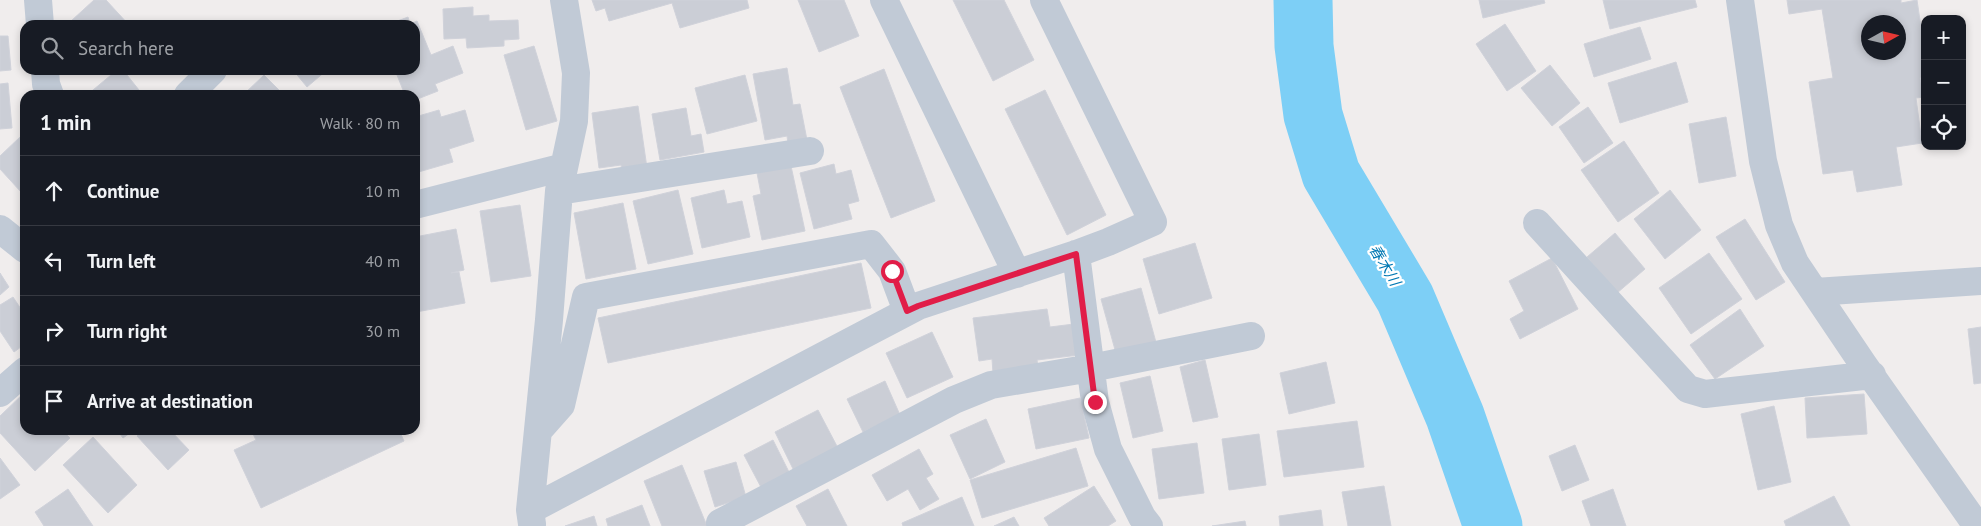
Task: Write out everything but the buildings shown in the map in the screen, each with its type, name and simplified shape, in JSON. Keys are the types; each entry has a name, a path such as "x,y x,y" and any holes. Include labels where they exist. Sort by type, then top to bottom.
{"street":[{"path":"38,0 40,20"},
{"path":"531,518 562,179 574,121 576,73 564,0"},
{"path":"884,0 1017,274"},
{"path":"531,518 907,311 1076,254 1153,222 1044,0"},
{"path":"1740,0 1762,161 1779,225 1795,263 1977,526"},
{"path":"45,75 48,90"},
{"path":"193,90 208,75"},
{"path":"420,203 562,179 810,151"},
{"path":"1537,223 1688,389 1705,394 1872,375"},
{"path":"0,229 20,245"},
{"path":"538,431 561,405 586,297 871,244 892,271 907,311"},
{"path":"1076,254 1095,402 1108,449 1142,517 1149,526"},
{"path":"1815,292 1981,281"},
{"path":"720,523 954,400 991,385 1091,368 1251,336"},
{"path":"0,393 20,375"}],"waterway":[{"name":"春木川","path":"1303,0 1304,46 1313,115 1331,174 1405,298 1455,416 1493,526"}],"route":[{"path":"892,271 907,311 1076,254 1095,402"}]}
